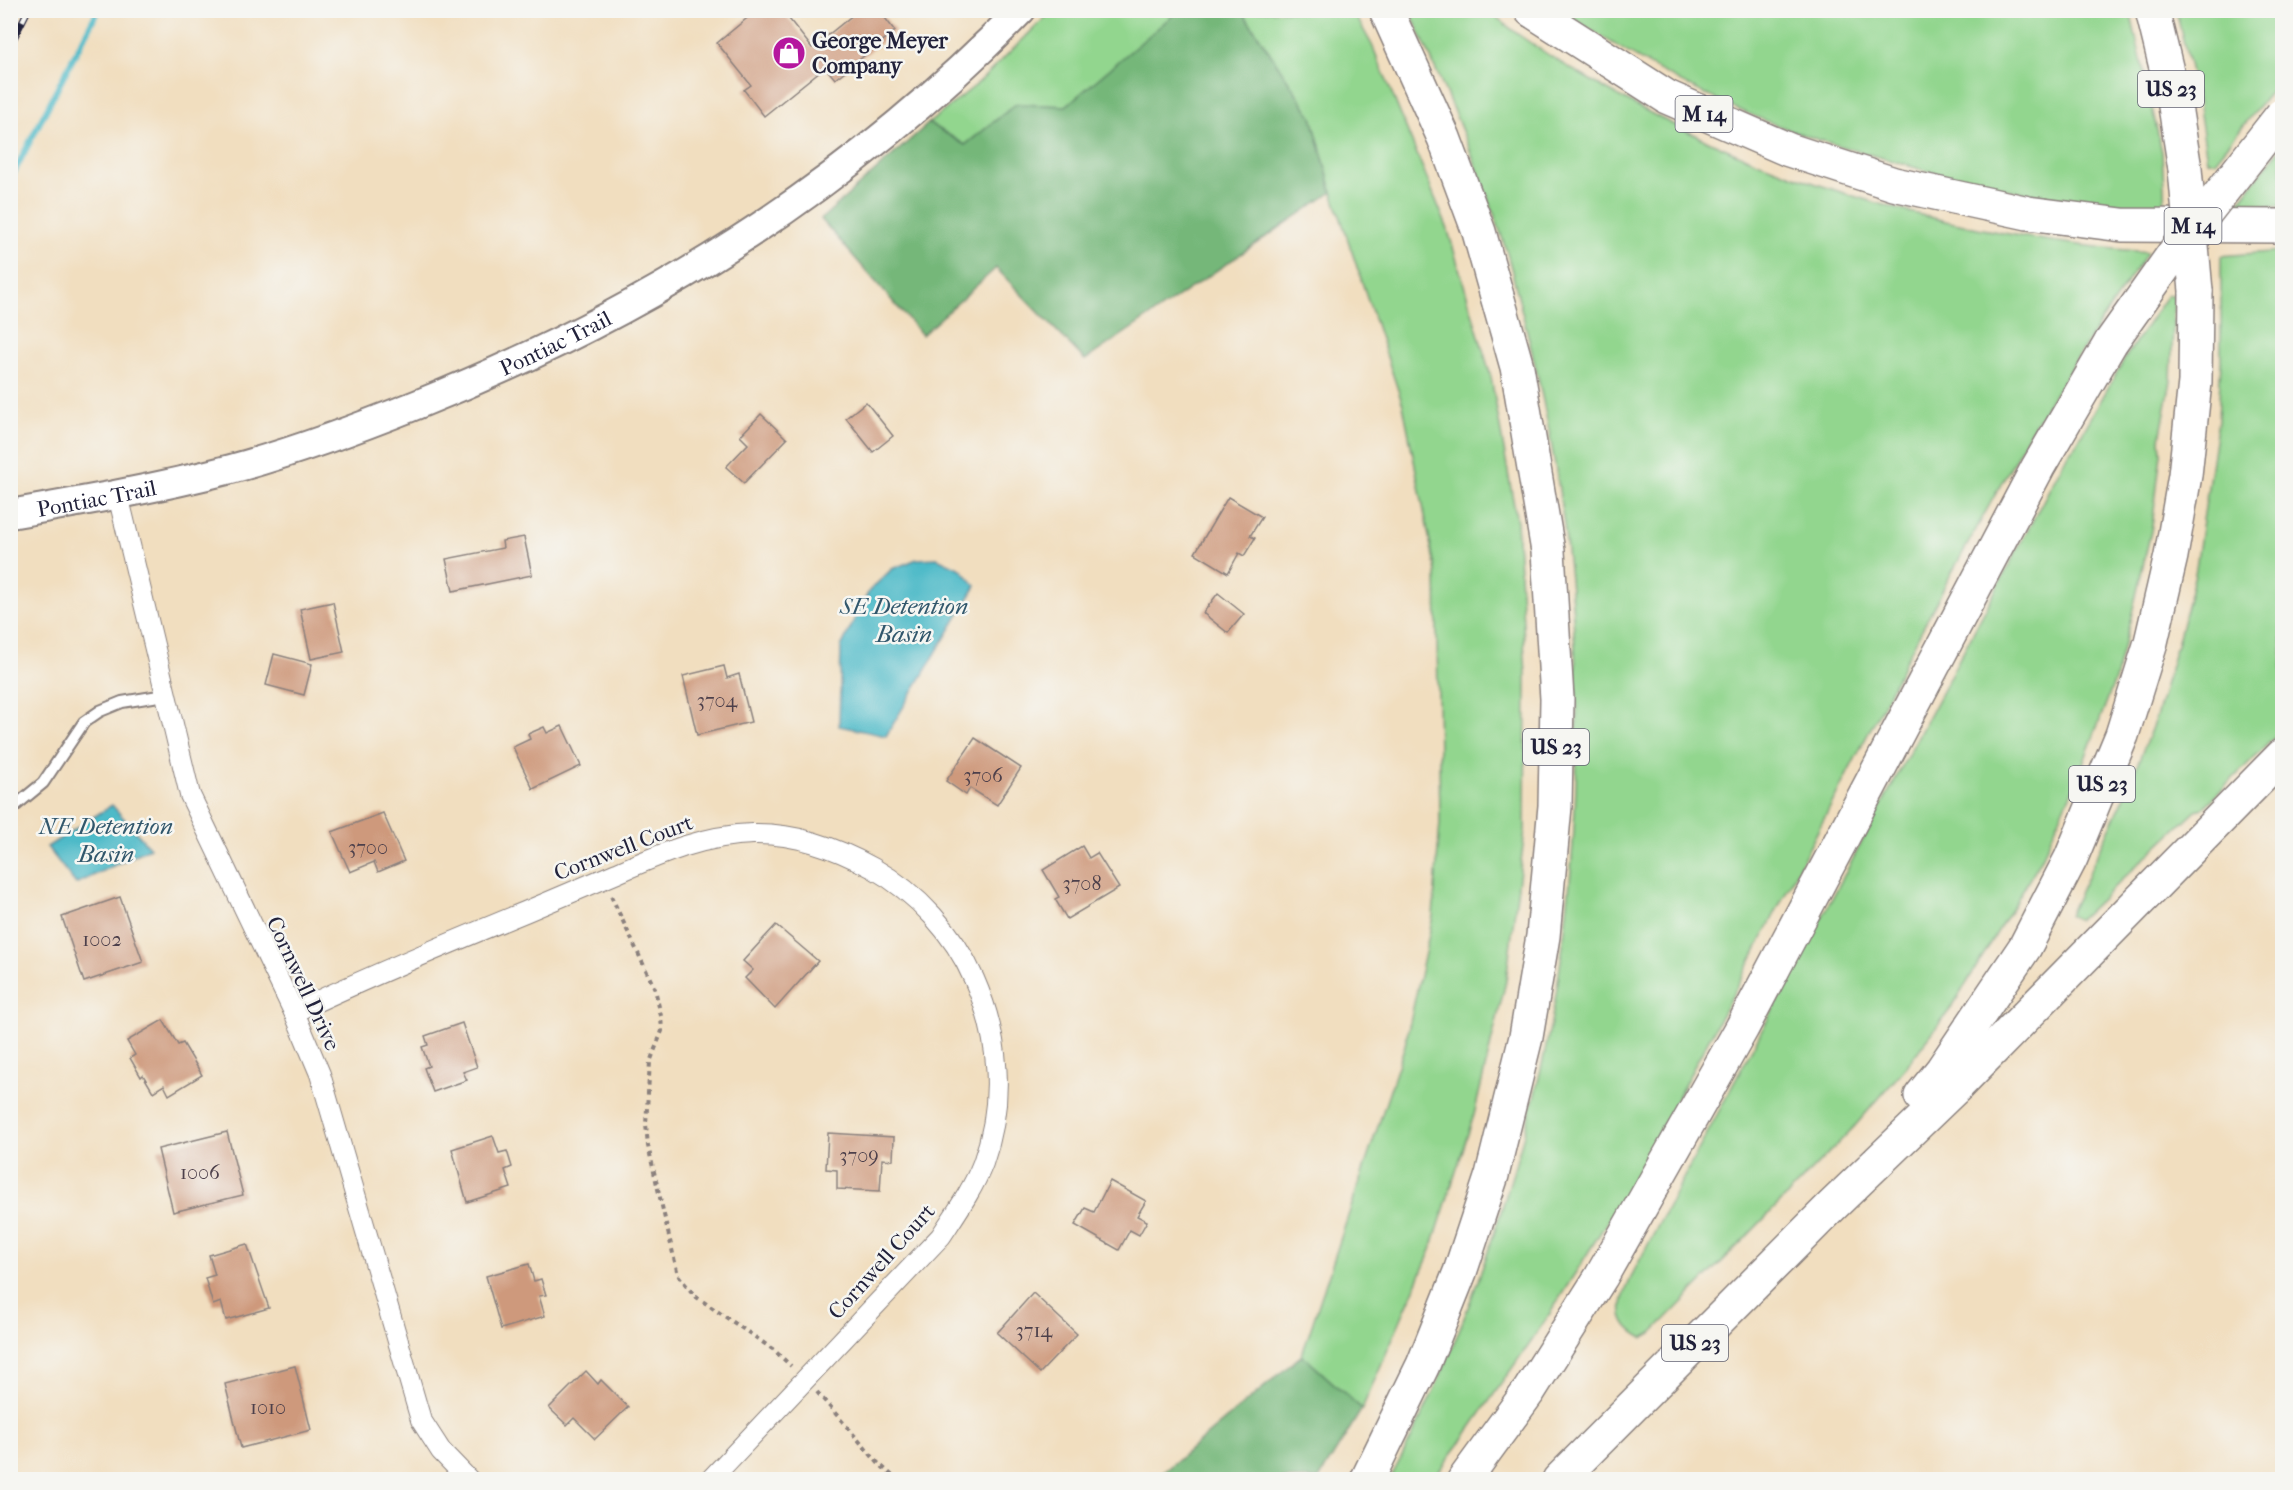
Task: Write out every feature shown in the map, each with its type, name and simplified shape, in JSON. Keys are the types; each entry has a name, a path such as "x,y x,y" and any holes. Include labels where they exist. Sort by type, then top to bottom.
{"highway":[{"name":"US 23","path":"1366,1479 1424,1365 1460,1272 1492,1175 1526,1037 1543,936 1555,806 1557,699 1548,551 1516,367 1479,232 1444,138 1386,10"},
{"name":"M 14","path":"1531,10 1666,97 1789,150 1894,184 2028,213 2122,225 2283,226"},
{"name":"US 23","path":"1559,1479 1831,1208 1942,1070 2025,947 2071,858 2122,735 2151,642 2171,556 2185,475 2195,382 2196,291 2185,169 2174,100 2152,10"},
{"path":"1464,1479 1529,1390 1601,1277 1742,1028 2038,467 2111,342 2190,231 2283,115"},
{"path":"1831,1208 1958,1085 2283,756"}],"main road":[{"name":"Pontiac Trail","path":"10,514 118,495 232,468 333,436 507,368 614,315 708,261 813,190 920,105 1021,10"}],"street":[{"name":"Cornwell Drive","path":"118,495 190,795 294,1012 320,1074 421,1420 441,1450 470,1479"},
{"name":"Cornwell Court","path":"294,1012 364,979 675,848 732,835 766,835 818,844 881,873 934,916 969,968 981,995 992,1030 997,1059 998,1092 983,1164 963,1202 941,1236 710,1479"}],"lane":[{"path":"10,810 43,783 84,722 100,711 122,702 165,695"}],"path":[{"path":"603,879 655,989 661,1016 662,1031 650,1062 646,1124 648,1146 678,1275 695,1296 774,1350 806,1379 878,1463 897,1479"}],"green space":[{"path":"1461,9 1486,11 1557,60 1653,115 1729,150 1825,187 1961,225 2054,241 2148,252 2030,432 1945,585 1738,985 1631,1184 1547,1318 1432,1480 1390,1479 1425,1409 1471,1300 1508,1189 1537,1086 1554,1007 1568,899 1575,816 1577,734 1575,652 1569,570 1559,489 1545,408 1507,253 1486,191 1410,11"},
{"path":"1179,10 1242,11 1312,117 1332,192 1085,360 996,268 922,335 821,219 929,123 965,145 1016,104 1066,106"},
{"path":"1052,11 1179,11 1066,106 1016,104 965,145 929,123 976,85"},
{"path":"1242,11 1353,11 1372,45 1447,227 1491,377 1517,522 1526,675 1525,830 1506,981 1474,1115 1431,1250 1362,1409 1302,1355 1405,1045 1433,916 1440,822 1436,572 1403,405 1332,192 1312,117"},
{"path":"1562,11 2130,11 2162,152 2165,208 2092,202 2020,192 1949,177 1816,139 1765,121 1675,79"},
{"path":"2176,11 2282,11 2282,78 2215,161 2207,160 2198,101"},
{"path":"2282,146 2282,206 2234,208"},
{"path":"2282,251 2282,730 2203,808 2196,810 2079,920 2069,915 2126,794 2157,714 2195,574 2218,420 2221,360 2221,256"},
{"path":"2167,295 2174,295 2171,380 2160,439 2161,454 2152,527 2115,680 2076,782 2041,860 1952,1007 1906,1067 1854,1127 1652,1333 1643,1338 1626,1324 1622,1316 1623,1300 1634,1271 2068,454 2075,446 2125,358"},
{"path":"1302,1355 1362,1409 1319,1479 1155,1479"}],"water":[{"name":"SE Detention Basin","path":"937,558 961,569 976,586 886,736 839,726 841,647 869,591 892,569 917,559"},
{"name":"NE Detention Basin","path":"112,805 150,848 76,884 47,847"}],"building":[{"path":"757,10 782,10 812,48 859,10 879,10 895,31 835,79 825,67 764,116 744,90 751,85 717,43"},
{"path":"866,402 893,436 873,452 846,418"},
{"path":"761,414 787,439 744,483 726,467 748,444 740,436"},
{"path":"1228,497 1262,517 1250,536 1255,538 1244,556 1239,553 1228,573 1195,553"},
{"path":"524,537 532,575 453,591 446,559 503,548 502,541"},
{"path":"1218,593 1244,614 1228,633 1203,613"},
{"path":"333,602 344,652 311,659 300,609"},
{"path":"274,654 312,664 304,695 266,685"},
{"path":"724,666 727,678 739,674 751,722 697,735 683,676"},
{"path":"562,726 581,766 533,789 513,747 530,739 528,734 544,727 547,733"},
{"path":"975,738 1021,768 997,805 970,788 966,795 946,781"},
{"path":"383,813 404,861 378,872 374,862 350,872 332,832"},
{"path":"1082,846 1089,858 1097,853 1119,888 1067,919 1055,899 1059,897 1043,870"},
{"path":"120,897 143,962 84,982 62,917"},
{"path":"776,925 818,961 775,1009 745,978 753,970 743,961"},
{"path":"163,1020 178,1045 183,1043 202,1075 169,1095 164,1085 153,1092 143,1075 141,1077 130,1058 135,1055 127,1041"},
{"path":"462,1023 477,1067 463,1072 467,1080 433,1092 424,1068 429,1066 422,1047 428,1045 425,1036"},
{"path":"227,1132 243,1195 173,1212 158,1149"},
{"path":"828,1133 894,1137 893,1160 882,1159 880,1191 837,1189 837,1170 826,1169"},
{"path":"493,1136 499,1153 507,1151 512,1167 505,1170 511,1188 467,1202 452,1149"},
{"path":"1110,1181 1146,1201 1137,1216 1147,1221 1139,1235 1130,1230 1119,1250 1075,1225 1085,1208 1094,1212"},
{"path":"247,1244 269,1308 226,1320 221,1302 213,1305 205,1278 215,1275 209,1255"},
{"path":"529,1264 534,1281 541,1279 546,1295 539,1296 545,1316 501,1329 486,1276"},
{"path":"1033,1293 1077,1334 1040,1373 997,1333"},
{"path":"295,1366 311,1430 241,1448 225,1384"},
{"path":"586,1371 598,1384 601,1380 628,1407 595,1439 574,1418 567,1425 549,1408"}],"waterway":[{"path":"10,180 98,10"}],"railway":[{"path":"10,46 28,10"}],"place":[{"name":"George Meyer Company","path":"789,53"}]}
